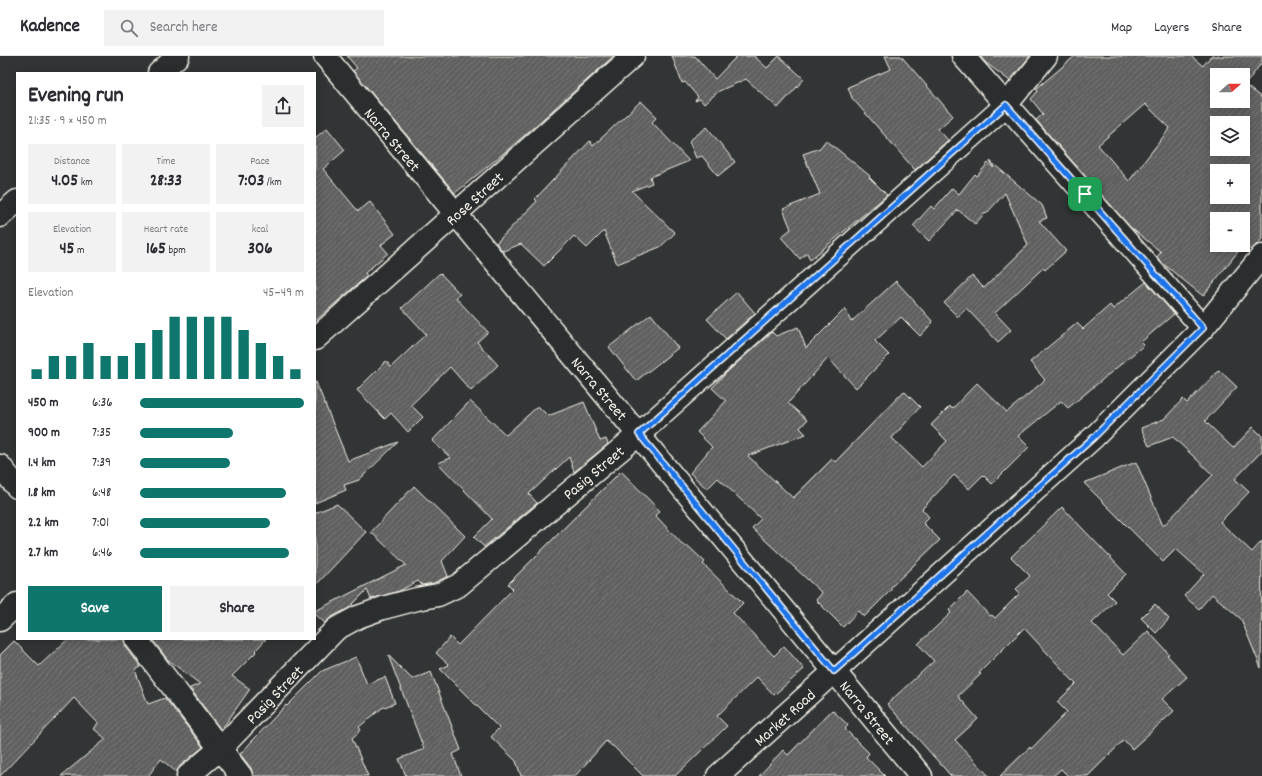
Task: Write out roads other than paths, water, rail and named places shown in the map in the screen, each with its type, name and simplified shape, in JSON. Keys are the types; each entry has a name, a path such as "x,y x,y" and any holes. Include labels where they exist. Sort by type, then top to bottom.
{"street":[{"path":"160,72 178,56"},
{"name":"Narra Street","path":"325,56 921,776"},
{"name":"Rose Street","path":"316,338 633,56"},
{"path":"964,56 1203,328"},
{"name":"Pasig Street","path":"188,776 221,748 336,629 358,617 383,608 438,595 459,585 639,434 1006,105 1046,56"},
{"path":"0,216 16,202"},
{"name":"Market Road","path":"718,776 1094,437 1203,328 1262,256"},
{"path":"0,466 16,487"},
{"path":"0,620 16,605"},
{"path":"137,640 241,776"}]}
